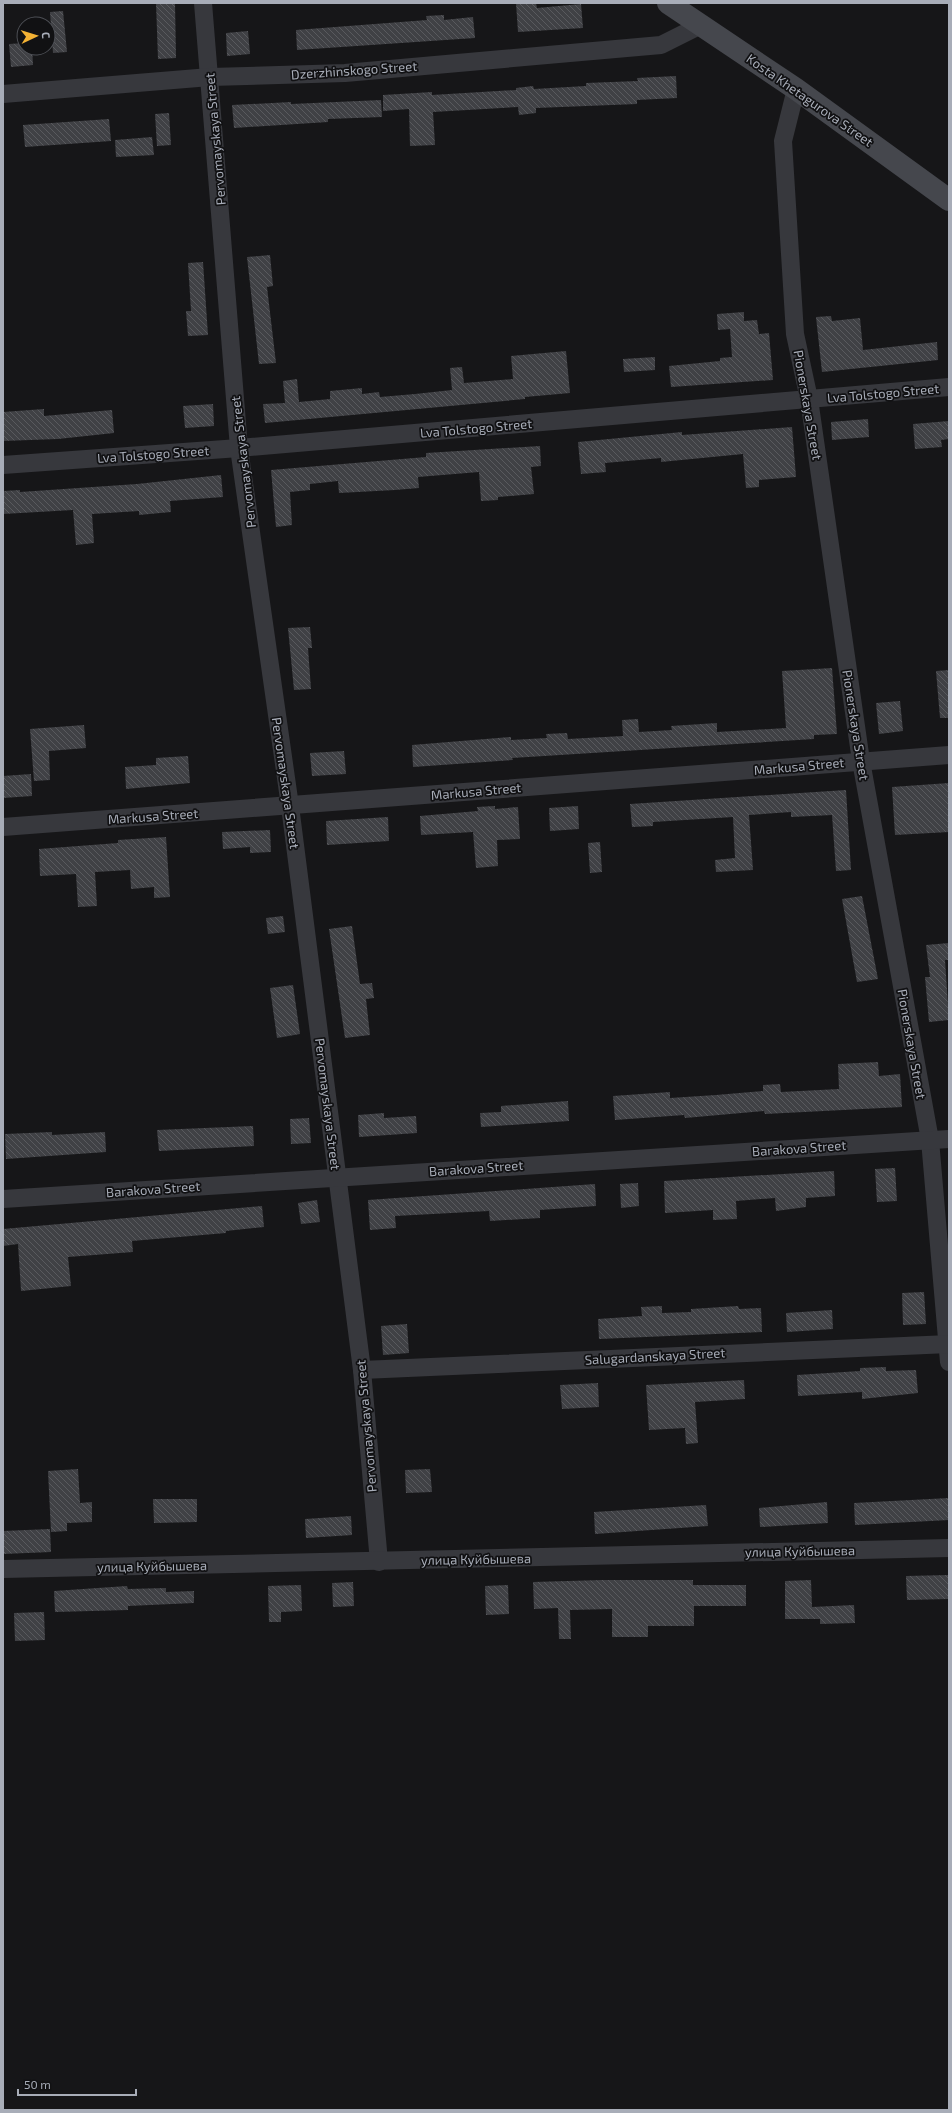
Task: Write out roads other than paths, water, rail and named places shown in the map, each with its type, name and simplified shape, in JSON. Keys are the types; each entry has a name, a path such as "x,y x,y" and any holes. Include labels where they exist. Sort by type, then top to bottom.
{"main road":[{"name":"Kosta Khetagurova Street","path":"668,3 796,89 949,200"}],"street":[{"name":"Pervomayskaya Street","path":"203,3 239,448 290,806 362,1370 378,1562"},
{"name":"Dzerzhinskogo Street","path":"3,94 210,77 345,73 661,45 701,25"},
{"name":"Pionerskaya Street","path":"796,89 782,142 796,334 809,399 861,761 930,1140 949,1362"},
{"name":"Lva Tolstogo Street","path":"3,465 239,448 949,387"},
{"name":"Markusa Street","path":"3,827 949,755"},
{"name":"Barakova Street","path":"3,1199 337,1176 949,1139"},
{"name":"Salugardanskaya Street","path":"362,1370 948,1344"},
{"name":"улица Куйбышева","path":"3,1569 378,1562 949,1548"}]}
